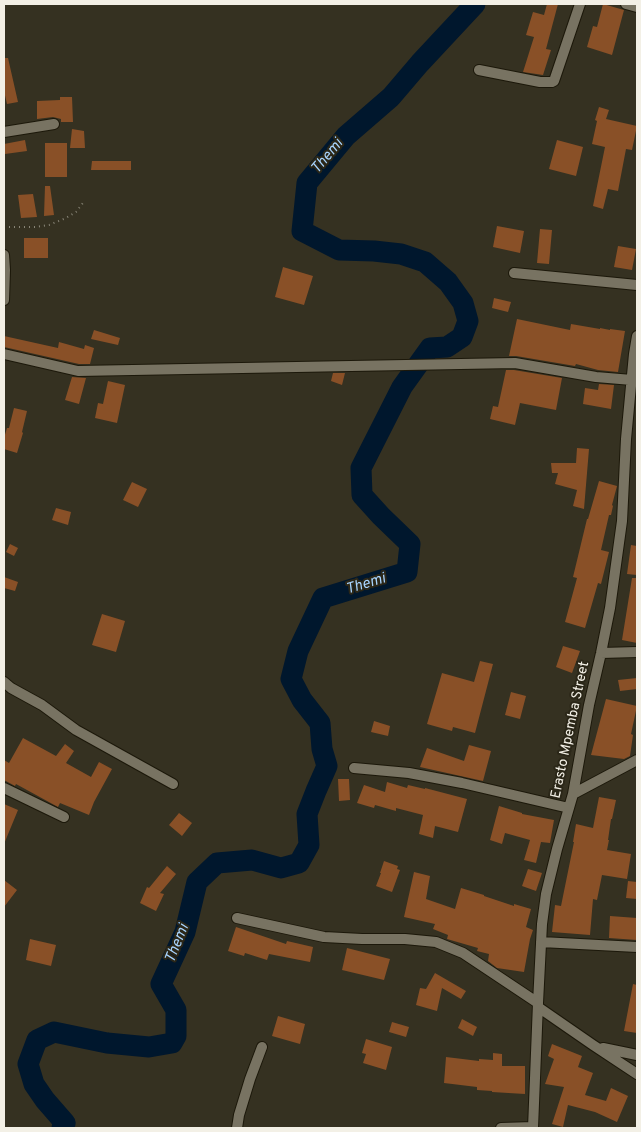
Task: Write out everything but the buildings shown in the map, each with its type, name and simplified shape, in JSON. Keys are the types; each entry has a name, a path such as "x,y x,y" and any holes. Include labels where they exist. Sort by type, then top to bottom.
{"street":[{"path":"479,70 540,82 554,81 580,4"},
{"path":"626,4 637,7"},
{"path":"4,132 54,124"},
{"path":"4,255 4,300"},
{"path":"514,272 637,284"},
{"name":"Erasto Mpemba Street","path":"533,1128 541,942 546,894 573,794 589,705 602,653 610,608 622,521 633,412 632,380 637,336"},
{"path":"4,354 78,372 515,363 596,377 632,380"},
{"path":"602,653 637,652"},
{"path":"4,682 42,705 76,730 173,784"},
{"path":"573,794 637,760"},
{"path":"354,768 409,773 462,783 569,808"},
{"path":"4,788 64,817"},
{"path":"237,918 324,937 406,939 436,942 463,953 637,1074"},
{"path":"541,942 637,947"},
{"path":"593,1045 621,1053 637,1055"},
{"path":"237,1128 250,1079 262,1047"},
{"path":"501,1128 533,1128"}],"path":[{"path":"4,227 49,225 76,212 83,203"}],"waterway":[{"name":"Themi","path":"62,1128 65,1123 34,1084 28,1064 37,1040 54,1032 107,1043 149,1047 172,1043 176,1036 176,1010 161,984 185,932 197,882 217,863 252,860 281,868 299,863 309,845 307,814 327,766 322,749 320,723 302,700 291,679 298,651 323,598 407,572 410,544 362,495 361,468 402,387 430,348 447,347 462,337 468,321 463,303 448,282 425,262 401,254 339,250 302,231 307,183 346,136 391,97 475,4"}]}
